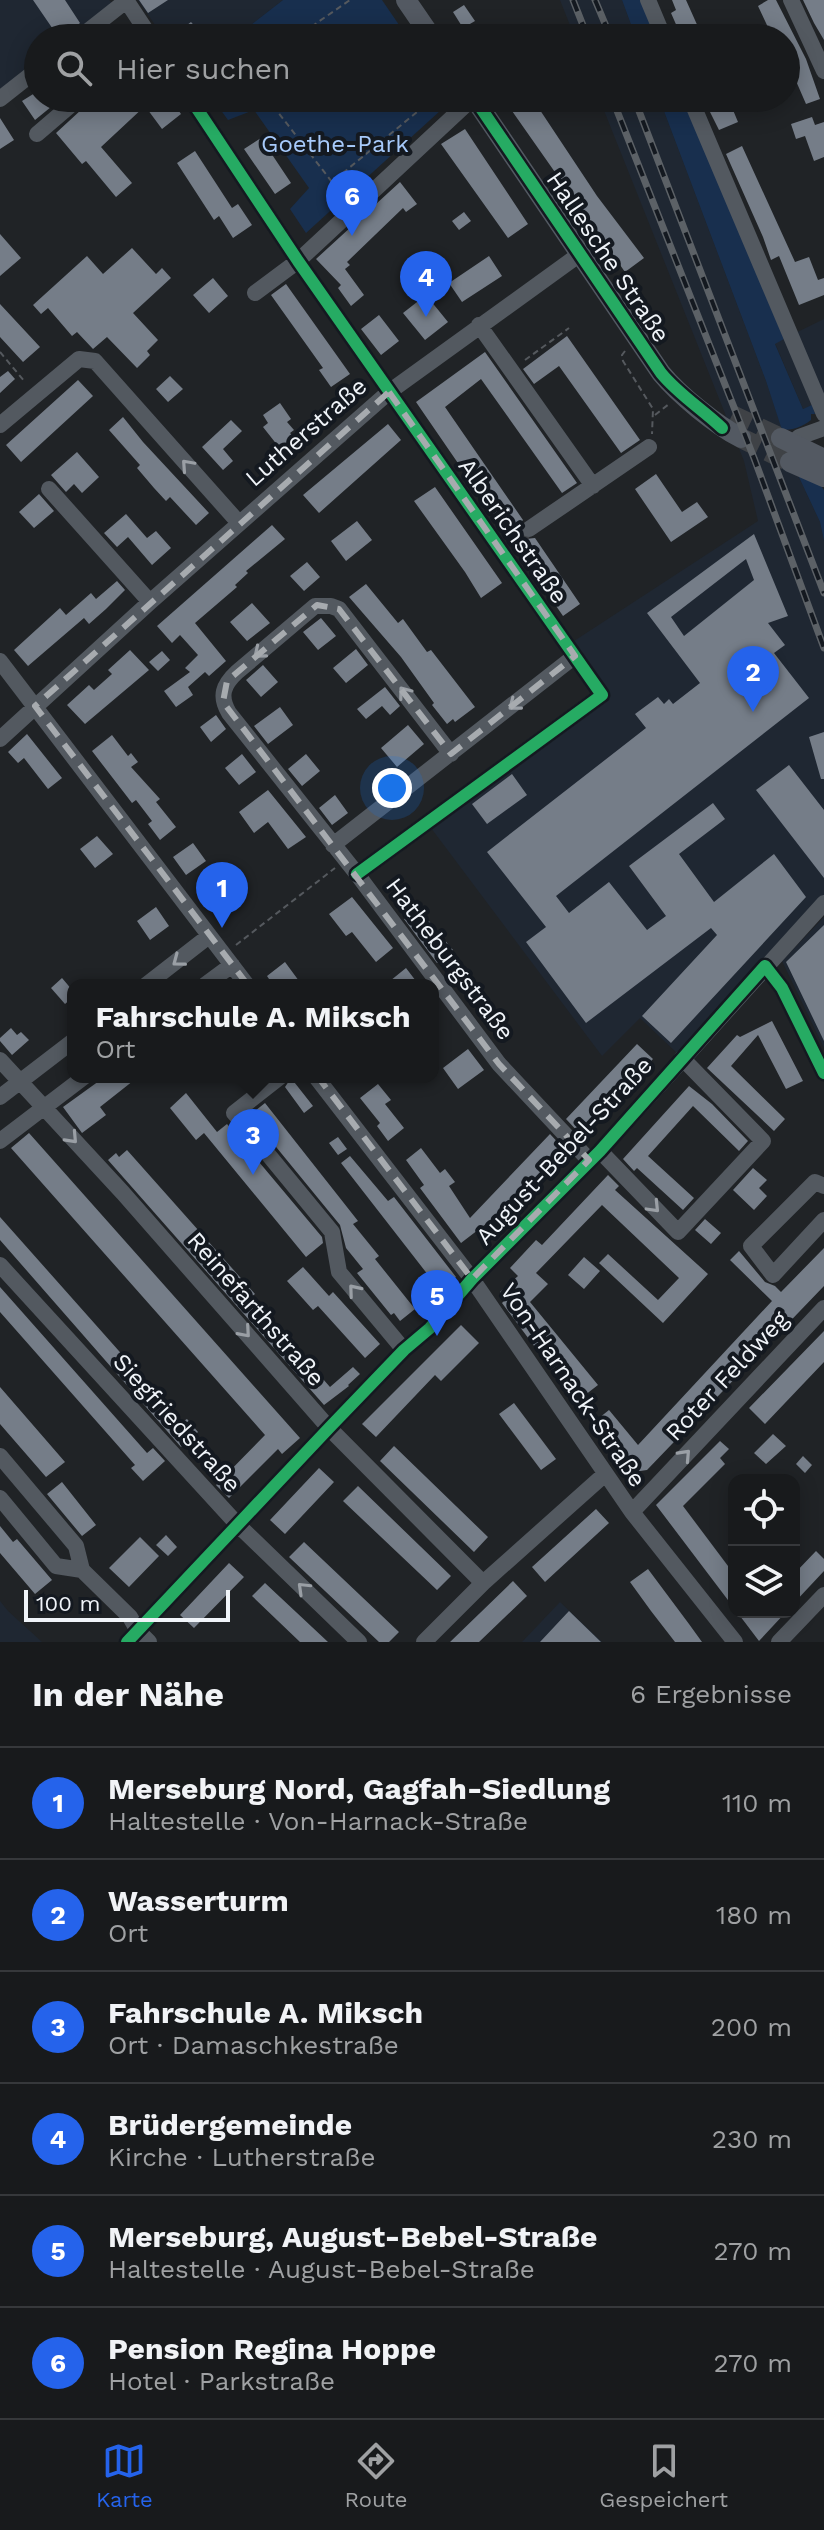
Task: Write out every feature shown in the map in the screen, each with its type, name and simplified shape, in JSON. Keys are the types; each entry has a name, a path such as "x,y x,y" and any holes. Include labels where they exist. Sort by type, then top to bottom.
{"main road":[{"path":"406,0 422,24"},
{"name":"Hallesche Straße","path":"484,112 638,342 669,383 722,428 741,438"},
{"name":"Hallesche Straße","path":"704,410 732,415"},
{"path":"788,448 824,459"},
{"path":"788,448 824,477"}],"street":[{"path":"96,24 126,0 141,24"},
{"path":"648,0 658,24"},
{"path":"791,0 824,71"},
{"path":"0,99 24,80"},
{"path":"37,134 63,112"},
{"name":"Alberichstraße","path":"199,112 389,392 505,545 602,695 357,874"},
{"path":"255,293 298,261 459,112"},
{"path":"696,112 824,414"},
{"name":"Lutherstraße","path":"0,739 389,392 580,254"},
{"path":"479,325 593,486"},
{"path":"0,425 79,359 95,361 239,523"},
{"path":"788,448 799,437 824,428"},
{"path":"529,529 649,447"},
{"path":"49,489 150,602"},
{"name":"Hatheburgstraße","path":"435,979 223,702 223,693 227,681 315,606 339,609 451,754"},
{"path":"333,845 575,656"},
{"path":"0,661 242,979"},
{"name":"August-Bebel-Straße","path":"138,1638 237,1524 595,1156 824,903"},
{"path":"154,979 209,936"},
{"path":"211,979 228,960"},
{"path":"765,966 782,988 824,1073"},
{"name":"Hatheburgstraße","path":"439,984 499,1064 595,1156"},
{"path":"0,1097 67,1046"},
{"name":"August-Bebel-Straße","path":"595,1156 678,1232 763,1141 682,1058"},
{"name":"Reinefarthstraße","path":"0,1060 123,1193 329,1428 483,1583"},
{"path":"0,1141 76,1083"},
{"path":"272,1083 234,1113 332,1232 339,1272 404,1350"},
{"name":"Von-Harnack-Straße","path":"321,1083 472,1279 604,1475 735,1642"},
{"path":"824,1186 815,1182 751,1246 773,1275 824,1220"},
{"name":"Siegfriedstraße","path":"0,1265 237,1524 359,1642"},
{"name":"Roter Feldweg","path":"632,1512 824,1308"},
{"path":"0,1456 76,1546 82,1570 130,1617 138,1638"},
{"path":"424,1642 483,1583 604,1475"},
{"path":"0,1498 56,1566 82,1570"},
{"path":"779,1642 824,1595"}],"path":[{"path":"315,24 350,0"},
{"path":"278,112 332,182 417,112"},
{"path":"511,370 569,328"},
{"path":"638,342 623,353 622,358 649,401 654,416 649,447"},
{"path":"0,352 36,394"},
{"path":"654,416 668,405"},
{"path":"228,960 345,860"}],"highlighted area":[{"path":"389,392 575,656 451,754 339,609 317,605 227,681 223,702 499,1064 589,1160 472,1279 35,706"}],"shaded area":[{"path":"0,0 109,0 112,3 85,24 24,24 24,72 0,90"},
{"path":"138,0 283,0 252,24 154,24"},
{"path":"560,0 622,0 631,24 569,24"},
{"path":"605,112 664,112 766,381 797,473 820,522 824,541 824,897 677,1053 640,1018 602,1056 431,828 606,695 571,643 758,521 744,461"},
{"path":"824,319 824,411 815,414 812,406 803,409 775,343"},
{"path":"824,917 824,1048 782,961"},
{"path":"0,1601 8,1611 42,1642 0,1642"},
{"path":"560,1602 602,1642 522,1642"}],"green space":[{"path":"283,0 382,0 398,24 252,24"},
{"path":"622,0 643,0 653,24 631,24"},
{"name":"Goethe-Park","path":"222,112 249,112 228,120"},
{"name":"Goethe-Park","path":"255,112 439,112 306,233 290,209 309,188"},
{"path":"664,112 690,112 784,339 775,344 803,409 812,405 815,414 811,414 811,420 794,429 782,430"},
{"path":"797,473 819,483 824,490 824,541 820,522"}],"building":[{"path":"33,0 65,0 80,23 79,24 49,24"},
{"path":"139,0 168,0 148,13"},
{"path":"672,0 686,0 697,24 676,24 671,13 676,10"},
{"path":"768,0 776,0 788,24 766,24 758,6"},
{"path":"803,0 824,0 824,40 814,23"},
{"path":"464,5 475,21 460,24 453,12"},
{"path":"800,47 820,99 806,104 800,90"},
{"path":"30,112 45,112 35,120"},
{"path":"79,112 139,112 101,147 132,183 116,197 86,161 82,164 56,133"},
{"path":"149,112 180,112 181,114 162,129"},
{"path":"513,112 541,112 597,196 644,258 625,272"},
{"path":"710,112 734,112 738,122 719,130"},
{"path":"812,117 815,125 824,122 824,157 814,161 805,136 796,139 791,124"},
{"path":"0,118 14,140 0,149"},
{"path":"465,129 528,224 508,238 441,144"},
{"path":"261,138 291,183 275,194 244,149"},
{"path":"742,146 795,262 809,257 818,280 824,278 824,295 799,305 779,256 771,260 726,154"},
{"path":"195,151 232,208 238,204 252,225 233,238 219,216 214,220 177,163"},
{"path":"400,182 417,204 406,212 403,208 347,262 350,265 345,269 364,295 351,306 338,288 341,285 316,259"},
{"path":"464,212 471,221 459,230 452,221"},
{"path":"0,234 21,258 0,276"},
{"path":"132,248 156,274 162,268 171,278 133,313 158,340 147,351 150,355 137,368 107,337 93,349 77,332 72,336 48,308 41,314 33,305 87,256 103,274"},
{"path":"489,256 502,276 462,302 449,283"},
{"path":"425,266 431,275 419,284 413,274"},
{"path":"213,278 228,296 209,313 193,295"},
{"path":"286,284 350,374 331,387 319,370 323,368 271,295"},
{"path":"426,295 448,322 425,340 403,313"},
{"path":"0,304 40,347 23,362 0,337"},
{"path":"379,315 399,341 381,355 361,329"},
{"path":"567,336 640,440 621,453 559,366 534,384 523,369"},
{"path":"485,352 577,483 562,493 481,379 445,407 523,520 519,525 520,534 525,539 535,538 580,604 563,616 416,402"},
{"path":"8,371 15,379 0,393 0,377"},
{"path":"170,376 183,389 168,402 156,389"},
{"path":"78,380 93,396 21,462 6,445"},
{"path":"280,403 291,419 287,422 294,430 290,433 299,443 282,458 274,449 278,446 263,427 268,423 263,415"},
{"path":"123,417 209,513 196,525 170,497 166,501 154,488 137,468 140,465 109,430"},
{"path":"231,420 242,431 223,449 233,461 223,470 202,447"},
{"path":"388,424 401,440 319,513 303,495"},
{"path":"77,452 99,477 82,493 74,484 66,492 51,475"},
{"path":"656,474 682,512 697,502 708,517 671,542 635,489"},
{"path":"435,487 502,583 481,598 414,501"},
{"path":"39,494 54,511 34,528 19,512"},
{"path":"126,514 147,538 156,531 171,548 152,565 128,537 117,547 104,533"},
{"path":"357,521 372,540 346,561 331,541"},
{"path":"272,525 285,539 246,571 248,573 235,585 237,587 195,623 226,661 209,676 205,672 188,687 193,695 176,707 164,691 190,672 185,668 198,655 180,635 172,643 157,626"},
{"path":"754,534 788,616 768,623 785,645 774,653 809,698 556,896 569,913 609,882 647,930 666,916 629,866 713,803 725,819 679,854 714,902 774,854 806,897 671,1043 642,1016 717,935 711,928 586,1023 526,942 546,927 487,852 646,728 635,714 658,697 664,704 669,699 673,704 700,683 647,613","holes":["746,559 754,580 684,636 671,617"]},
{"path":"307,562 320,577 304,591 290,576"},
{"path":"117,581 125,590 106,609 89,624 84,618 28,666 14,650 60,608 66,615 91,593 96,599"},
{"path":"366,584 398,623 403,619 427,652 431,650 475,707 455,722 453,719 447,724 401,657 349,597"},
{"path":"252,603 270,623 247,641 230,622"},
{"path":"321,618 336,636 318,650 303,632"},
{"path":"356,649 368,665 346,683 333,668"},
{"path":"130,650 149,670 85,724 67,705 89,685 94,690 112,674 108,670"},
{"path":"162,651 170,660 158,671 149,662"},
{"path":"263,665 278,682 261,697 246,680"},
{"path":"385,687 400,706 390,715 382,706 366,719 357,709"},
{"path":"280,707 293,725 268,744 254,726"},
{"path":"216,715 226,729 211,742 200,727"},
{"path":"408,725 424,744 397,767 381,748"},
{"path":"824,732 824,779 821,779 809,737"},
{"path":"27,734 62,778 48,789 24,758 18,763 8,752"},
{"path":"112,735 128,756 131,753 138,762 131,767 160,799 156,802 176,827 160,840 148,824 152,821 136,800 132,803 92,751"},
{"path":"242,754 256,772 239,785 225,768"},
{"path":"306,754 320,771 302,786 288,769"},
{"path":"789,765 824,810 824,878 756,790"},
{"path":"512,774 527,795 487,824 472,804"},
{"path":"268,790 306,837 288,849 268,822 254,833 239,812"},
{"path":"335,795 348,813 332,825 319,808"},
{"path":"97,836 113,854 95,868 80,849"},
{"path":"193,843 206,861 186,875 173,857"},
{"path":"218,884 232,902 218,913 204,895"},
{"path":"352,897 393,948 376,962 352,932 346,936 329,914"},
{"path":"156,907 169,926 150,940 137,921"},
{"path":"418,908 453,950 437,963 404,919"},
{"path":"824,925 824,1041 786,962"},
{"path":"285,962 298,979 269,979 267,976"},
{"path":"406,968 414,979 392,979"},
{"path":"62,978 67,984 67,1002 65,1004 51,988"},
{"path":"772,1021 803,1081 786,1089 758,1035 731,1066 785,1119 774,1131 707,1068 737,1035 740,1037"},
{"path":"11,1028 17,1035 21,1032 29,1040 12,1055 0,1041"},
{"path":"637,1044 653,1059 581,1135 566,1119"},
{"path":"468,1049 484,1070 458,1089 443,1068"},
{"path":"96,1083 130,1083 100,1107 106,1115 82,1133 63,1107"},
{"path":"240,1083 254,1083 245,1090"},
{"path":"288,1083 295,1083 313,1106 304,1113 285,1087"},
{"path":"378,1084 391,1100 385,1104 404,1128 388,1141 377,1126 380,1123 360,1098"},
{"path":"689,1086 712,1104 748,1141 739,1151 693,1106 648,1156 694,1198 683,1210 623,1159"},
{"path":"186,1093 217,1132 227,1124 322,1237 323,1243 306,1257 204,1133 196,1140 170,1108"},
{"path":"265,1103 358,1221 353,1224 379,1256 375,1259 415,1309 400,1321 394,1313 391,1315 357,1273 363,1269 346,1248 340,1225 250,1115"},
{"path":"29,1133 300,1438 282,1454 278,1449 229,1498 216,1485 265,1435 11,1148"},
{"path":"550,1134 564,1149 495,1224 491,1220 461,1243 420,1188 424,1185 406,1160 421,1148 440,1173 445,1169 455,1182 449,1186 470,1218"},
{"path":"338,1137 347,1149 338,1155 329,1143"},
{"path":"127,1150 255,1294 251,1297 330,1387 353,1367 360,1374 349,1386 324,1405 108,1160 116,1153 119,1157"},
{"path":"350,1156 388,1201 394,1197 456,1277 439,1289 341,1163"},
{"path":"753,1168 767,1180 759,1188 767,1196 754,1210 733,1190"},
{"path":"608,1175 619,1186 615,1190 708,1274 663,1323 599,1263 608,1254 658,1300 679,1278 602,1205 536,1273 548,1284 530,1302 598,1385 576,1402 502,1303 506,1299 500,1292 518,1276 510,1268 536,1240 542,1245"},
{"path":"0,1217 182,1422 187,1419 198,1432 181,1447 0,1240"},
{"path":"705,1219 721,1233 711,1244 695,1230"},
{"path":"824,1248 824,1286 647,1470 627,1473 589,1426 609,1410 638,1445 772,1301 730,1260 739,1251 765,1282 781,1292"},
{"path":"584,1257 600,1271 584,1289 568,1275"},
{"path":"303,1267 329,1296 333,1292 380,1344 365,1358 318,1306 313,1310 287,1281"},
{"path":"0,1287 147,1453 153,1448 165,1461 143,1481 131,1468 135,1465 0,1312"},
{"path":"461,1325 479,1343 441,1381 435,1375 376,1437 362,1424"},
{"path":"824,1331 824,1362 765,1424 749,1408"},
{"path":"0,1387 65,1462 46,1477 0,1424"},
{"path":"514,1403 556,1459 541,1470 499,1414"},
{"path":"773,1434 786,1446 766,1464 754,1453"},
{"path":"720,1441 729,1449 720,1458 725,1464 683,1506 728,1566 728,1600 656,1505"},
{"path":"394,1446 488,1537 474,1552 380,1461"},
{"path":"803,1456 812,1465 805,1473 796,1464"},
{"path":"319,1468 334,1482 285,1534 270,1520"},
{"path":"62,1482 96,1525 82,1536 47,1494"},
{"path":"358,1486 451,1576 437,1590 343,1501"},
{"path":"596,1509 609,1523 545,1582 532,1567"},
{"path":"0,1526 13,1542 17,1539 52,1580 35,1594 0,1553"},
{"path":"166,1535 177,1547 168,1556 156,1545"},
{"path":"140,1537 159,1556 129,1587 109,1568"},
{"path":"304,1542 399,1632 389,1642 379,1642 289,1557"},
{"path":"816,1551 824,1559 824,1571 800,1597 800,1568"},
{"path":"229,1563 244,1577 194,1628 180,1615"},
{"path":"648,1569 702,1642 675,1642 651,1611 630,1582"},
{"path":"513,1581 527,1596 479,1642 450,1642"},
{"path":"265,1583 328,1642 300,1642 252,1596"},
{"path":"569,1611 601,1642 540,1642"},
{"path":"742,1618 780,1618 759,1641"}],"tunnel":[{"path":"732,415 781,438"},
{"path":"741,438 790,462"},
{"path":"512,541 529,529"}],"railway":[{"path":"573,0 582,24"},
{"path":"595,0 605,24"},
{"path":"618,112 754,458 824,648"},
{"path":"639,112 824,593"}],"cycle path":[{"path":"199,112 298,261 602,695 357,874"},
{"path":"484,112 661,373 722,428"},
{"path":"127,1642 404,1350 430,1328 472,1279 600,1151 765,966 782,988 824,1073"}],"place":[{"name":"Pension Regina Hoppe","path":"352,236"},
{"name":"Brüdergemeinde","path":"426,317"},
{"name":"Wasserturm","path":"753,712"},
{"name":"Merseburg Nord, Gagfah-Siedlung","path":"222,928"},
{"name":"Fahrschule A. Miksch","path":"253,1175"},
{"name":"Merseburg, August-Bebel-Straße","path":"437,1336"}]}
